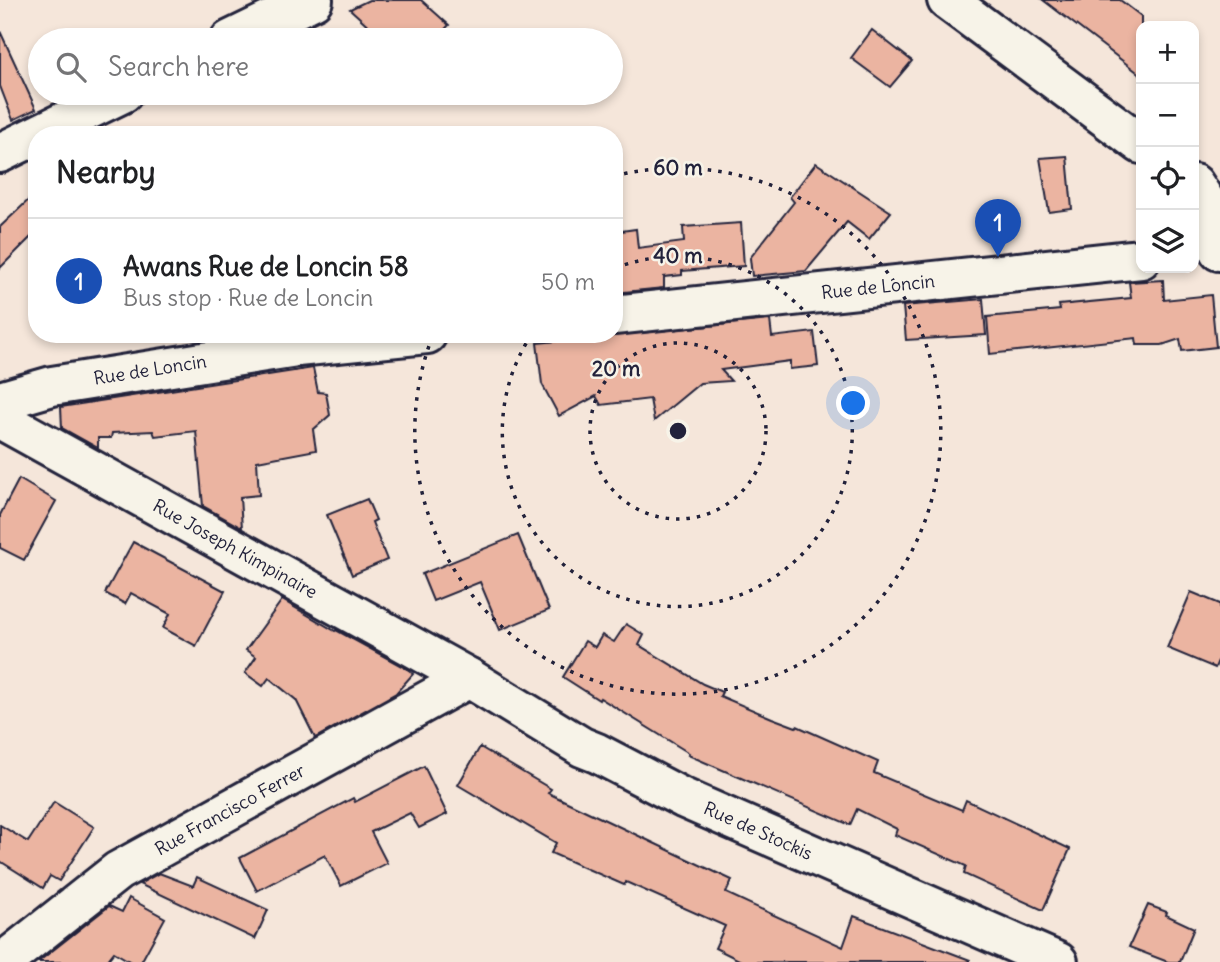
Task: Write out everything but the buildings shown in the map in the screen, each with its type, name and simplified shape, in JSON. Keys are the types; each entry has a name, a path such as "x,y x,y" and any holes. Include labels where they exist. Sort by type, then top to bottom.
{"street":[{"path":"255,28 313,0"},
{"path":"947,0 1136,141"},
{"path":"55,126 98,105"},
{"path":"0,153 28,139"},
{"path":"1199,192 1217,219 1220,251 1199,253"},
{"name":"Rue de Loncin","path":"623,314 1136,260"},
{"name":"Rue de Loncin","path":"0,401 52,386 343,343"},
{"name":"Rue Joseph Kimpinaire","path":"0,419 469,678"},
{"name":"Rue Francisco Ferrer","path":"3,962 118,871 469,678"},
{"name":"Rue de Stockis","path":"469,678 582,747 672,793 1058,962"}],"place":[{"name":"Awans Rue de Loncin 58","path":"998,257"}]}
